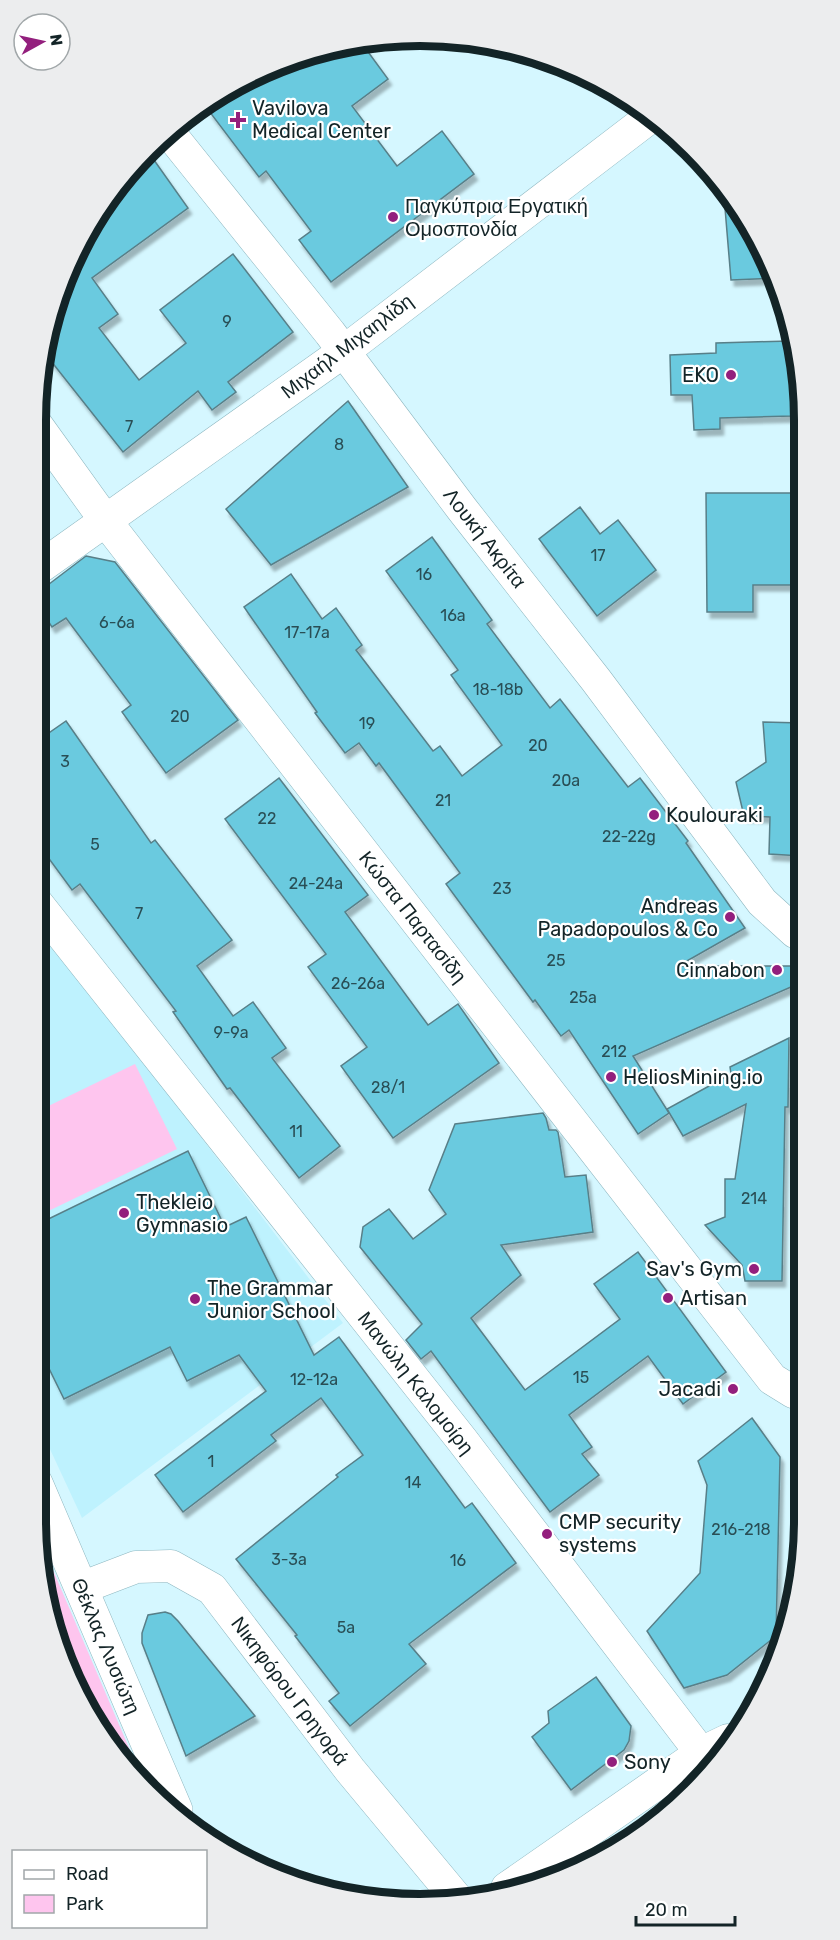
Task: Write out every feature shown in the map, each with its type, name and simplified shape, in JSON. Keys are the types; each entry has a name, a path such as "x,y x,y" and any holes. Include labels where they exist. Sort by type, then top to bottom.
{"street":[{"name":"Μιχαήλ Μιχαηλίδη","path":"46,563 343,352 644,122"},
{"name":"Λουκή Ακρίτα","path":"175,138 596,680 762,902 794,931"},
{"name":"Κώστα Παρτασίδη","path":"46,438 105,520 772,1379 794,1392"},
{"name":"Μανώλη Καλομοίρη","path":"46,915 462,1440 715,1747"},
{"name":"Θέκλας Λυσιώτη","path":"46,1506 171,1798"},
{"name":"Νικηφόρου Γρηγορά","path":"81,1588 136,1567 171,1566 212,1589 350,1770 451,1892"},
{"path":"518,1881 715,1747"}],"shaded area":[{"path":"46,935 343,1323 82,1518 46,1441"}],"green space":[{"path":"135,1064 177,1149 46,1212 46,1107"},
{"path":"49,1561 134,1760 109,1728 75,1663 59,1617"}],"building":[{"path":"367,51 388,79 352,106 397,166 442,131 474,174 331,282 299,240 311,231 266,171 259,177 209,111 255,85 300,66"},
{"path":"153,159 188,208 92,278 118,314 99,328 139,380 186,343 160,310 233,254 293,332 228,382 236,392 212,410 198,391 123,452 52,362 66,300 85,255 109,212"},
{"path":"725,204 743,233 766,278 731,280"},
{"name":"EKO","path":"785,341 791,380 792,416 720,418 720,429 694,430 692,395 671,395 670,355 716,353 716,343"},
{"path":"348,401 408,487 271,565 226,509"},
{"path":"706,493 794,493 794,585 753,585 753,612 707,612"},
{"path":"580,507 600,534 618,520 656,570 597,616 539,539"},
{"path":"432,537 492,620 487,624 550,708 560,699 628,787 640,778 688,841 686,843 745,928 678,966 791,966 791,987 633,1056 669,1113 638,1134 569,1030 561,1036 535,1000 533,1002 446,884 460,873 379,763 376,766 359,743 345,753 315,713 317,712 244,607 291,574 322,619 336,608 362,645 356,650 433,751 440,746 462,776 502,745 451,675 458,670 386,571"},
{"path":"86,556 115,562 238,720 166,773 122,712 131,705 66,618 52,627 46,618 46,586"},
{"path":"66,721 151,843 155,840 232,940 197,966 233,1016 253,1002 286,1048 272,1058 340,1146 299,1178 230,1088 227,1089 173,1012 176,1011 80,884 72,890 46,855 46,735"},
{"path":"763,722 794,723 794,856 769,854 770,817 744,816 736,782 766,762"},
{"path":"279,778 368,895 345,912 428,1025 458,1004 499,1063 393,1138 341,1066 367,1047 308,967 326,954 225,819"},
{"path":"789,1038 788,1107 785,1107 782,1281 745,1281 742,1265 705,1225 725,1217 725,1179 735,1179 746,1104 683,1136 667,1109 731,1074 730,1067"},
{"path":"543,1113 549,1130 558,1132 565,1177 586,1175 593,1232 501,1245 521,1275 471,1318 525,1390 620,1319 594,1284 638,1252 726,1372 683,1404 648,1356 569,1415 592,1447 582,1454 599,1475 550,1512 431,1351 421,1359 406,1340 422,1324 360,1247 363,1227 389,1209 413,1239 446,1214 429,1190 455,1124"},
{"path":"188,1151 225,1227 246,1217 314,1355 339,1337 465,1508 472,1503 516,1563 409,1644 426,1664 350,1726 329,1701 339,1693 295,1636 297,1635 236,1559 363,1455 321,1398 271,1435 276,1441 183,1512 155,1475 266,1391 239,1355 187,1381 170,1347 64,1399 46,1362 46,1220"},
{"path":"752,1418 780,1457 776,1633 775,1637 727,1675 684,1688 647,1631 700,1573 707,1485 698,1461"},
{"path":"165,1612 178,1621 255,1716 186,1756 142,1643 142,1633 148,1615"},
{"path":"596,1677 631,1726 629,1741 624,1750 571,1790 532,1737 549,1723 548,1711"}],"place":[{"name":"Vavilova Medical Center","path":"238,120"},
{"name":"Παγκύπρια Εργατική Ομοσπονδία","path":"393,217"},
{"name":"EKO","path":"731,375"},
{"name":"Koulouraki","path":"654,815"},
{"name":"Andreas Papadopoulos & Co","path":"730,917"},
{"name":"Cinnabon","path":"777,970"},
{"name":"HeliosMining.io","path":"611,1077"},
{"name":"Thekleio Gymnasio","path":"124,1213"},
{"name":"Sav's Gym","path":"754,1269"},
{"name":"Artisan","path":"668,1298"},
{"name":"The Grammar Junior School","path":"195,1299"},
{"name":"Jacadi","path":"733,1389"},
{"name":"CMP security systems","path":"547,1534"},
{"name":"Sony","path":"612,1762"}]}
